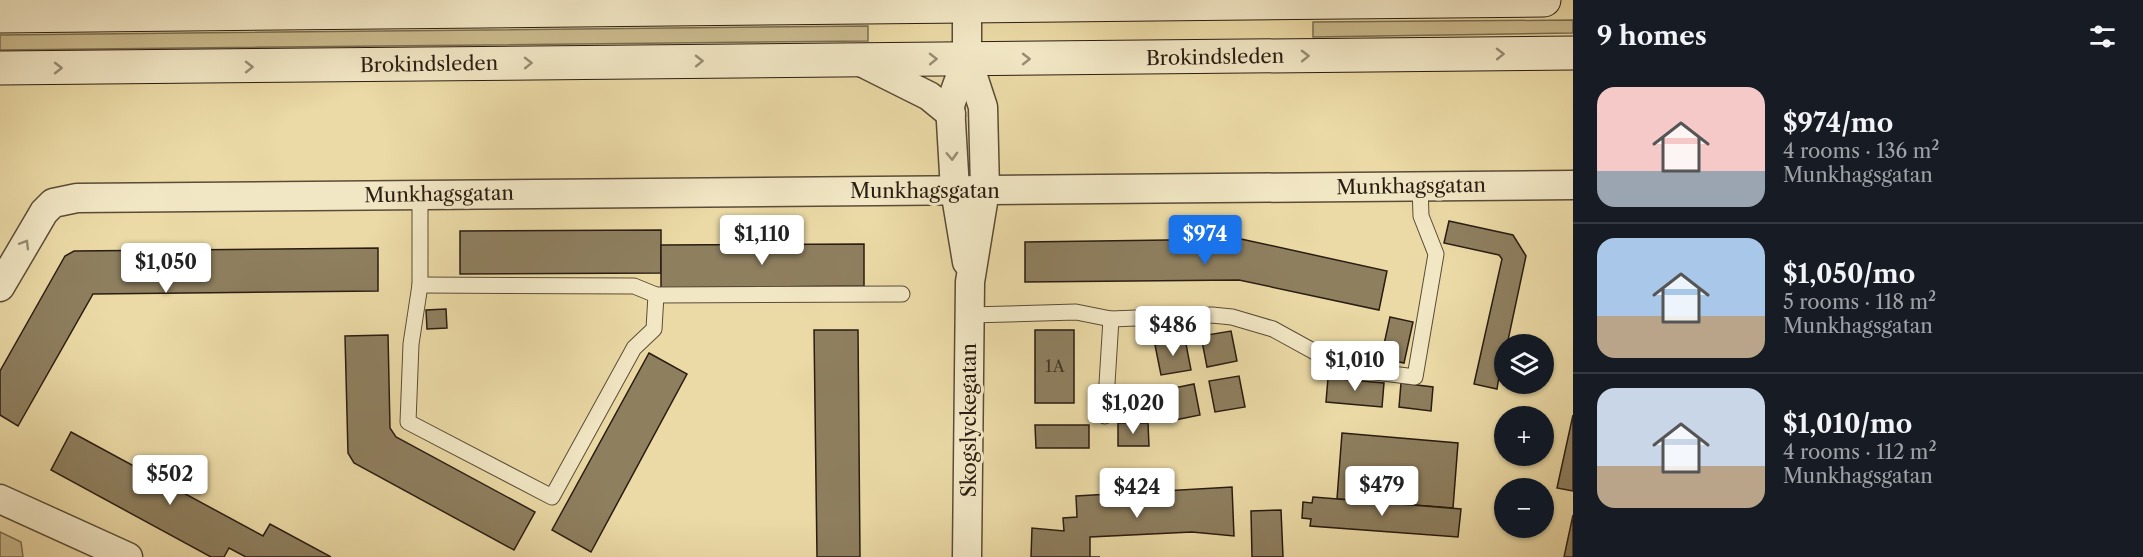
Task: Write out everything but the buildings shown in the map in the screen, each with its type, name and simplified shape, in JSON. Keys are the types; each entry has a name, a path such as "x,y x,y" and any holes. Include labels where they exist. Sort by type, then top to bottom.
{"main road":[{"path":"0,16 1544,0"},
{"name":"Brokindsleden","path":"0,68 1573,53"}],"street":[{"name":"Skogslyckegatan","path":"967,7 968,58 983,107 985,190 970,282 967,557"},
{"name":"Skogslyckegatan","path":"968,58 950,105 955,190 970,282"},
{"name":"Brokindsleden","path":"857,60 929,96 951,114"},
{"name":"Munkhagsgatan","path":"0,287 52,203 77,198 1573,185"},
{"path":"0,499 128,557"}],"lane":[{"path":"970,315 1076,312 1111,319 1212,315 1232,317 1273,329 1344,368 1415,377 1436,254 1421,216 1420,186"},
{"path":"420,194 420,285 411,344 408,422 552,497 634,348 654,329 656,295"},
{"path":"420,285 634,286 656,295 902,294"},
{"path":"1106,416 1111,319"}],"shaded area":[{"path":"1573,20 1573,33 1313,37 1313,22"},
{"path":"868,26 868,41 0,50 0,35"},
{"path":"0,532 21,542 23,557 0,557"}]}
